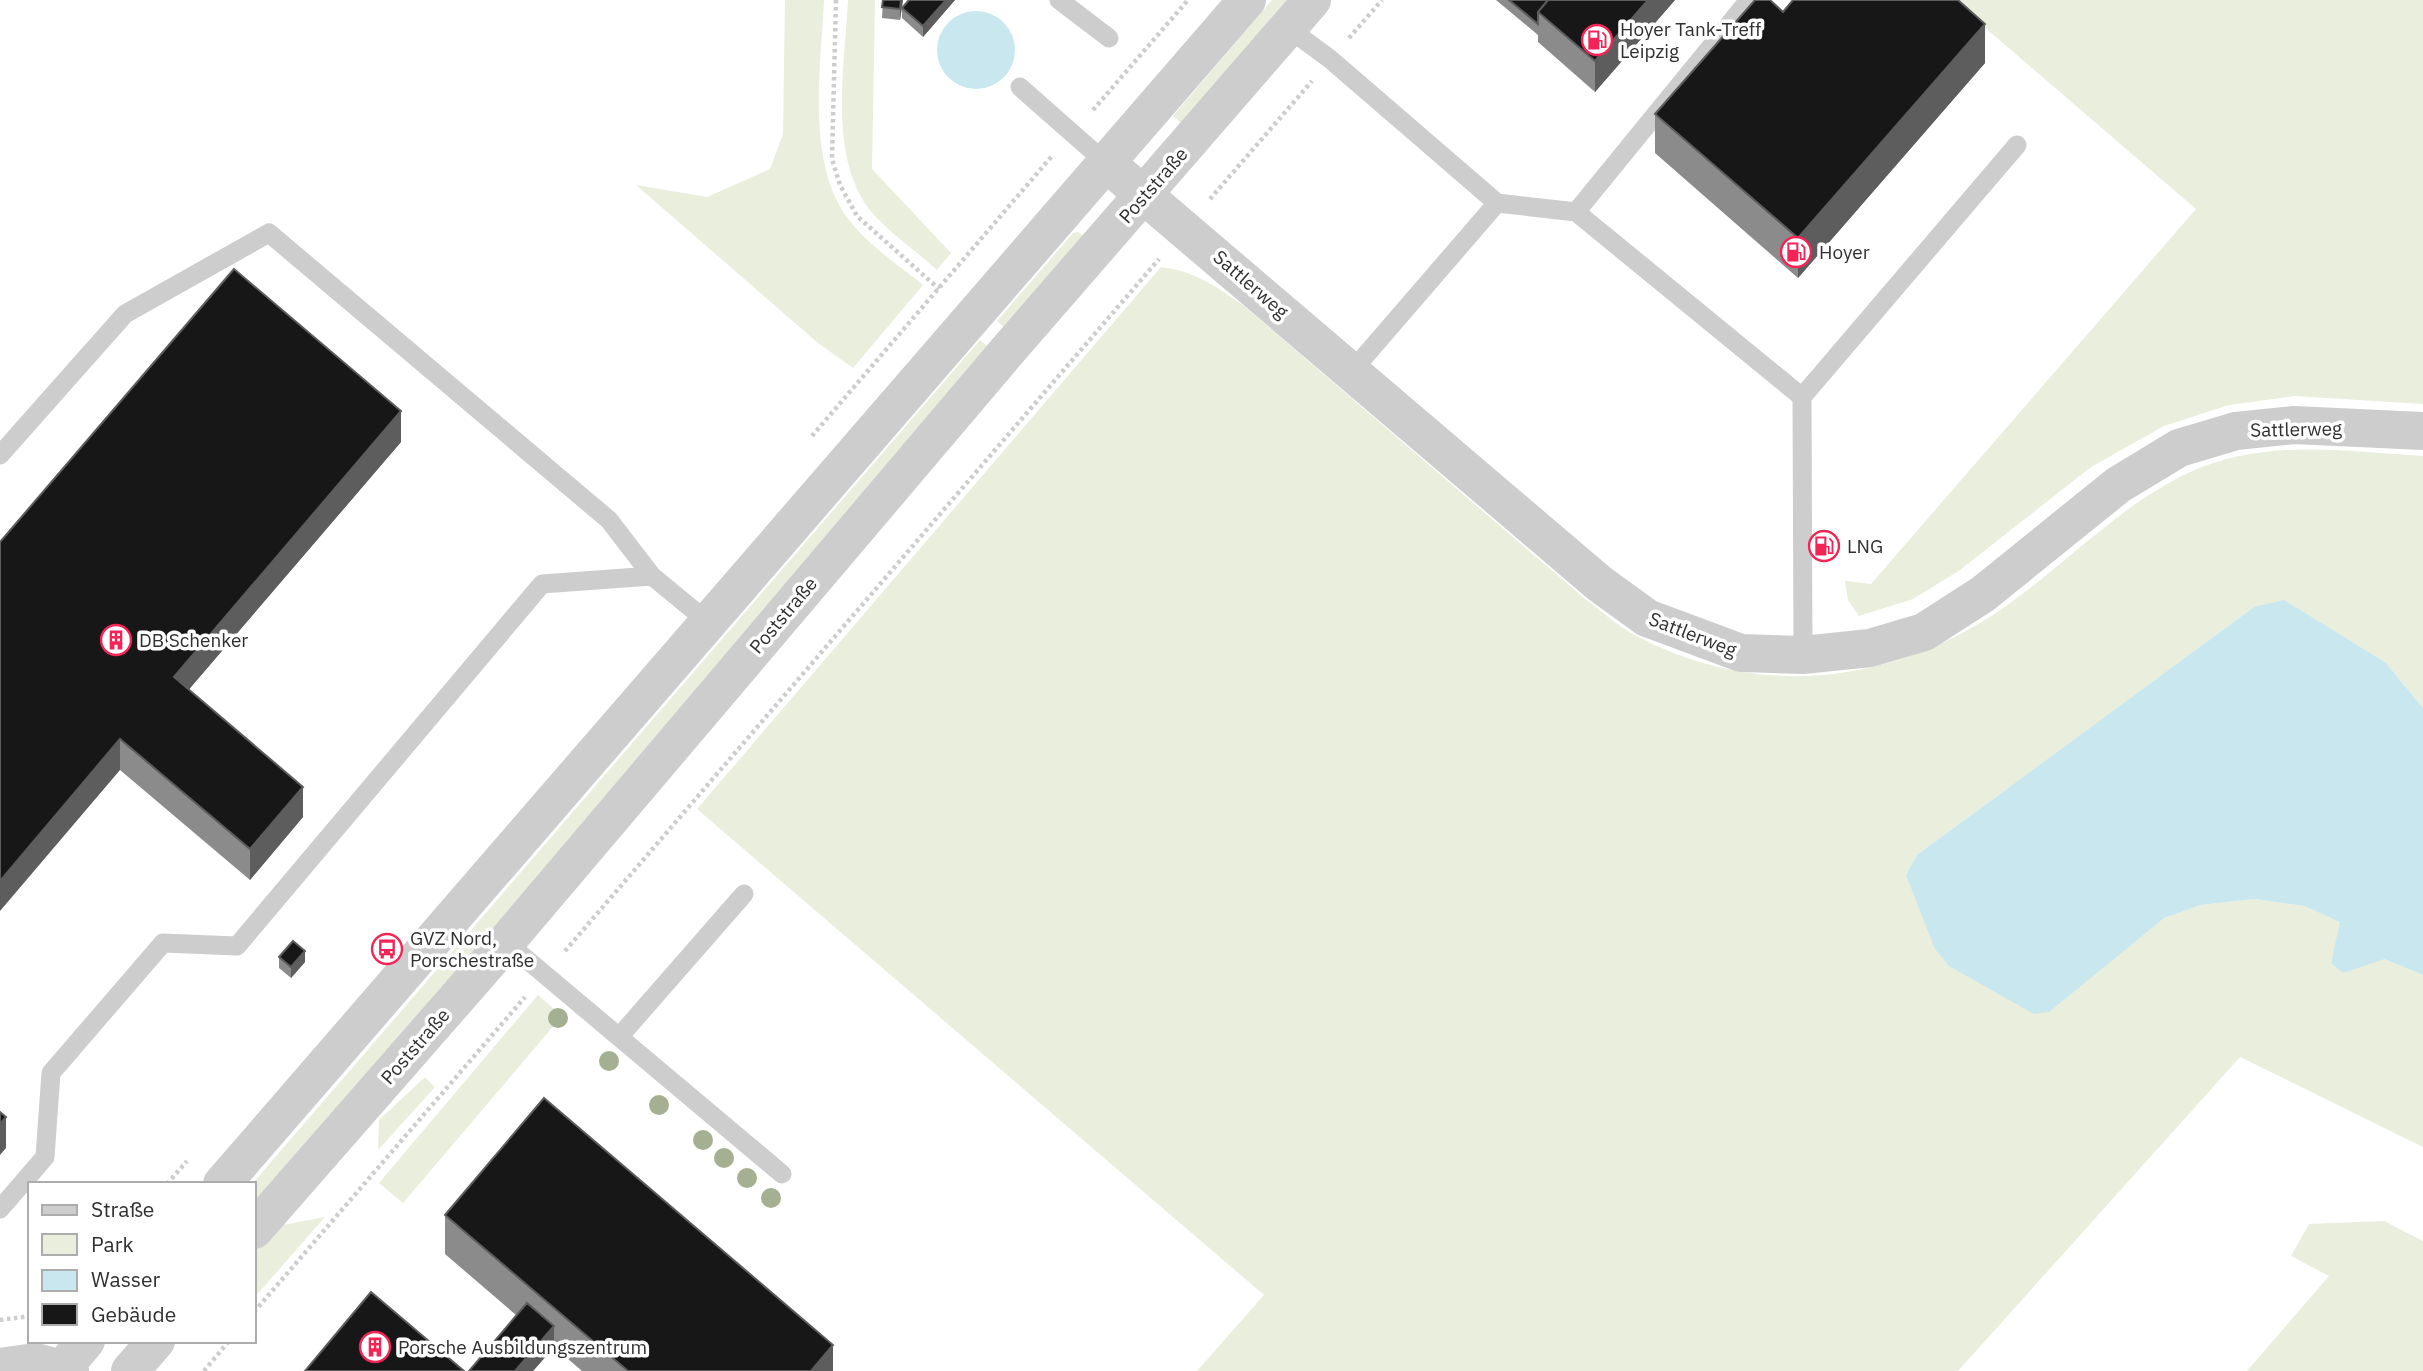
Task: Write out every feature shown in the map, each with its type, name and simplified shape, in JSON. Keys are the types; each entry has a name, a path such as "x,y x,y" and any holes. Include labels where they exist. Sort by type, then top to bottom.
{"street":[{"path":"224,1182 1247,0"},
{"name":"Poststraße","path":"256,1228 506,942 1009,349 1300,14"},
{"name":"Sattlerweg","path":"1105,162 1600,584 1647,618 1693,638 1741,653 1802,655 1870,648 1924,632 1983,594 2118,485 2179,448 2236,430 2294,425 2423,431"},
{"path":"130,1371 154,1343"},
{"path":"0,1367 73,1360"}],"lane":[{"path":"1059,0 1109,38"},
{"path":"1576,212 1749,0"},
{"path":"1300,14 1330,60 1497,203 1576,212 1802,397"},
{"path":"1020,87 1105,162"},
{"path":"1802,655 1802,397 2017,145"},
{"path":"1352,371 1497,203"},
{"path":"0,455 125,314 269,233 609,520 652,576 708,622"},
{"path":"0,1209 45,1157 51,1073 163,943 237,946 542,584 652,576"},
{"path":"619,1037 744,894"},
{"path":"506,942 782,1174"}],"path":[{"path":"836,0 832,159 840,185 857,216 972,316"},
{"path":"1072,133 1188,0"},
{"path":"256,1310 1382,0"},
{"path":"0,1320 28,1316"},
{"path":"204,1371 227,1343"}],"green space":[{"path":"785,0 824,0 819,115 821,144 836,198 850,221 866,239 923,285 853,368 818,343 636,185 707,197 770,169 783,134"},
{"path":"848,0 875,0 872,169 951,253 937,270 876,217 856,187 848,162 842,108"},
{"path":"1272,0 1295,0 1186,127 1173,116"},
{"path":"1953,0 2423,0 2423,404 2295,396 2229,405 2164,426 2091,467 1960,570 1913,599 1859,616 1848,600 1845,581 1871,584 2196,209"},
{"path":"1078,232 1085,237 1010,332 997,321 1073,233"},
{"path":"1161,267 1195,276 1244,306 1584,598 1625,629 1677,654 1723,668 1769,675 1816,676 1862,669 1908,657 1953,638 2020,596 2137,503 2188,473 2216,462 2245,455 2304,449 2423,456 2423,708 2386,663 2254,607 1917,855 1906,875 2122,950 2164,918 2201,905 2254,899 2304,906 2341,922 2331,963 2384,959 2423,975 2423,1147 2240,1057 1958,1371 1197,1371 1264,1295 697,809"},
{"path":"980,340 995,352 256,1208 256,1182 254,1182"},
{"path":"538,995 562,1016 403,1203 379,1183"},
{"path":"425,1077 435,1087 378,1150 379,1120"},
{"path":"325,1217 256,1296 256,1245 272,1227"},
{"path":"2384,1221 2423,1241 2423,1371 2247,1371 2329,1276 2291,1256 2309,1224"}],"water":[{"path":"968,11 984,11 998,17 1009,28 1015,42 1015,58 1009,72 998,83 984,89 968,89 954,83 943,72 937,58 937,42 943,28 954,17"},
{"path":"2284,600 2386,663 2423,708 2423,975 2384,959 2343,973 2331,963 2340,922 2304,906 2254,899 2201,905 2164,918 2049,1012 2034,1014 1949,966 1935,949 1906,875 1917,855 2254,607"}],"building":[{"path":"883,0 901,0 900,9 882,7"},
{"path":"909,0 946,0 923,26 902,8"},
{"path":"1509,0 1548,0 1538,12 1538,24"},
{"path":"1548,0 1648,0 1595,61 1538,12"},
{"path":"1755,0 1770,0 1783,12 1793,0 1958,0 1985,24 1798,238 1655,114"},
{"name":"DB Schenker","path":"234,269 401,411 174,677 303,787 250,849 120,739 0,881 0,542"},
{"path":"293,941 305,951 291,967 279,957"},
{"path":"544,1098 833,1345 811,1371 628,1371 445,1215"},
{"path":"0,1112 6,1117 0,1124"},
{"path":"371,1292 464,1371 305,1371"},
{"path":"527,1303 554,1326 515,1371 469,1371"}],"place":[{"name":"Hoyer Tank-Treff Leipzig","path":"1597,40"},
{"name":"Hoyer","path":"1796,252"},
{"name":"LNG","path":"1824,546"},
{"name":"DB Schenker","path":"116,640"},
{"name":"GVZ Nord, Porschestraße","path":"387,949"},
{"name":"Porsche Ausbildungszentrum","path":"375,1347"}]}
